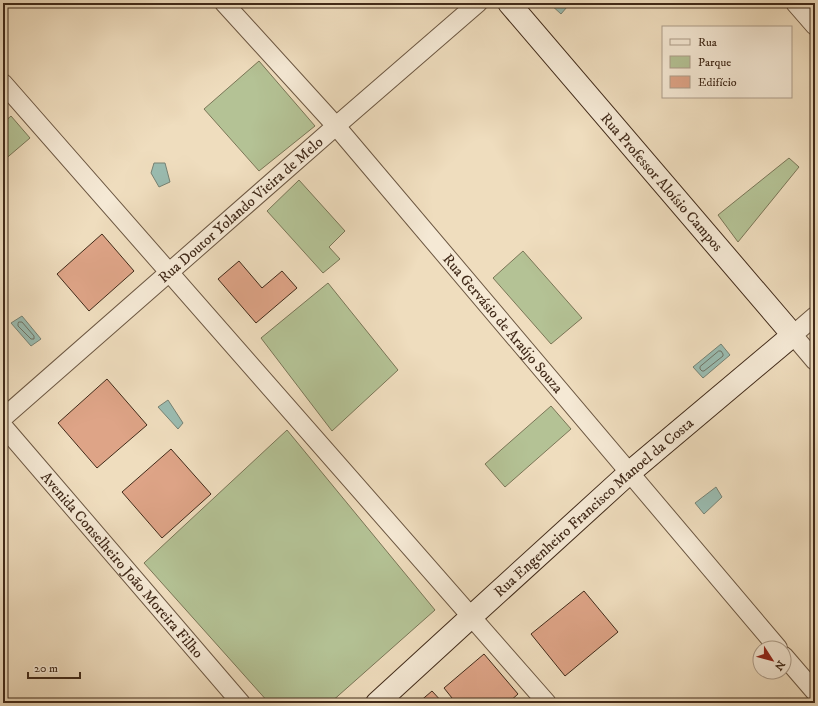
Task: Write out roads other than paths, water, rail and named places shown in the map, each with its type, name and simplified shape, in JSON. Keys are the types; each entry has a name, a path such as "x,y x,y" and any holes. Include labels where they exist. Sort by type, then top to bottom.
{"street":[{"name":"Rua Gervásio de Araújo Souza","path":"224,3 336,126 629,474 771,640"},
{"name":"Rua Doutor Yolando Vieira de Melo","path":"3,418 168,272 478,3"},
{"name":"Rua Professor Aloísio Campos","path":"508,3 815,362"},
{"path":"795,3 815,26"},
{"path":"3,83 547,703"},
{"name":"Rua Engenheiro Francisco Manoel da Costa","path":"377,703 629,474 815,316"},
{"name":"Avenida Conselheiro João Moreira Filho","path":"3,426 241,703"},
{"path":"792,665 815,692"}],"water":[{"path":"549,3 565,3 567,7 561,14"},
{"path":"154,163 165,163 170,182 159,187 151,173"},
{"path":"22,316 41,339 31,346 11,323"},
{"path":"721,344 730,355 703,378 693,367"},
{"path":"168,400 183,423 178,429 158,407"},
{"path":"716,487 722,497 704,514 695,503"}]}
